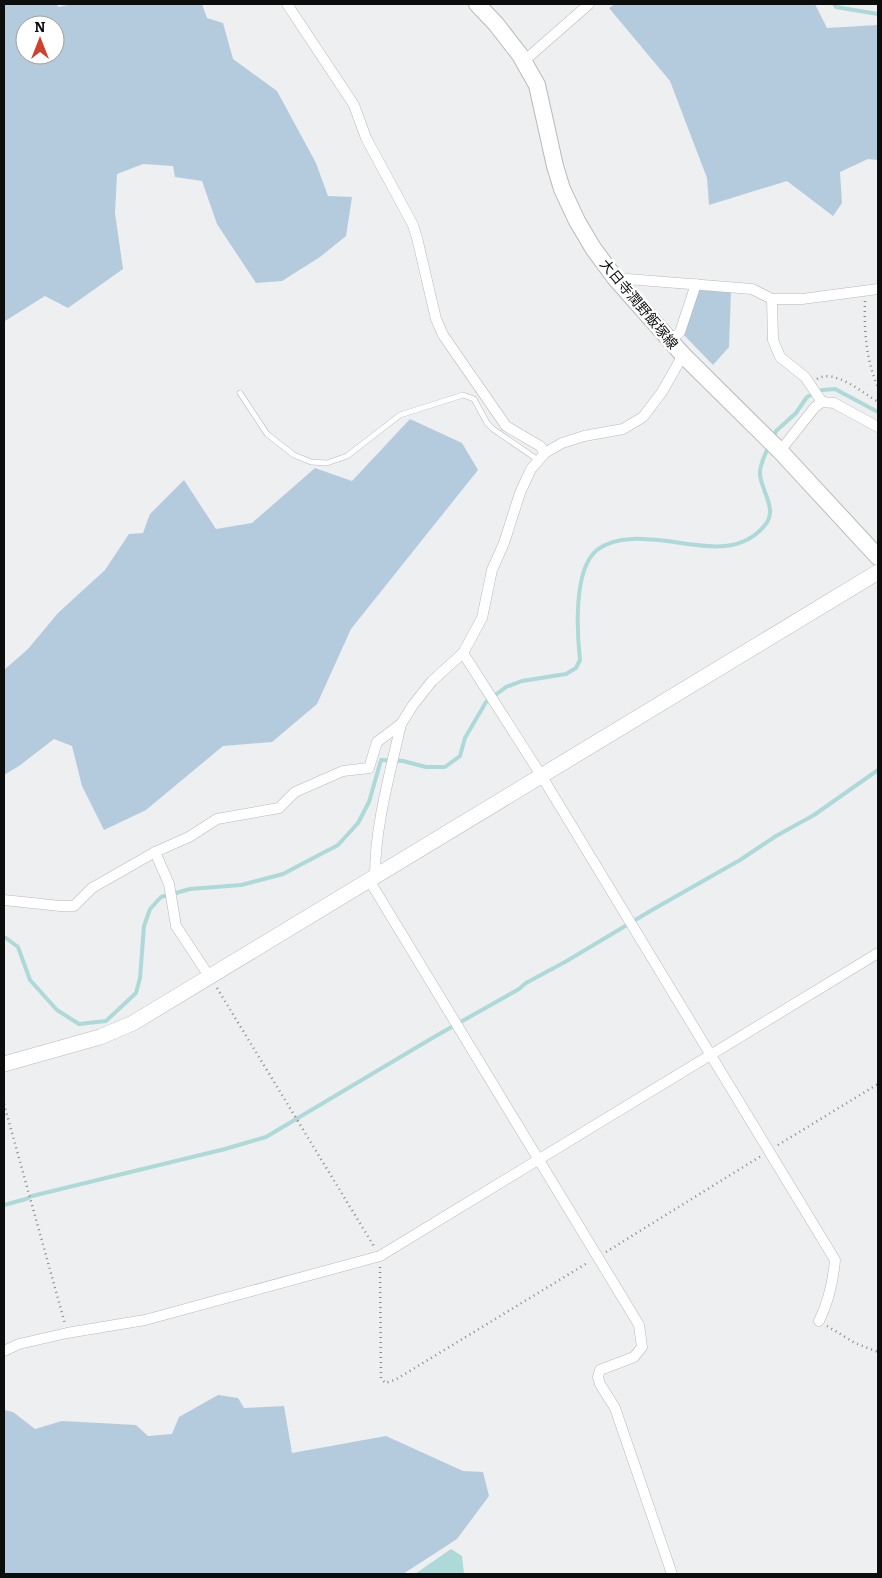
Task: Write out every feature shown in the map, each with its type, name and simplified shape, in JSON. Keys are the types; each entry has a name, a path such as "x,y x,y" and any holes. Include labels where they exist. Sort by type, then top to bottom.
{"main road":[{"name":"大日寺潤野飯塚線","path":"477,4 496,24 524,61 537,85 562,189 577,221 593,248 615,278 683,356 780,451 878,557"}],"street":[{"path":"287,4 354,105 366,138 413,225 436,319 443,335 506,426 540,446 542,457"},
{"path":"524,61 589,4"},
{"path":"615,278 752,289 772,299 802,299 878,289"},
{"path":"670,341 680,332 696,284"},
{"path":"772,299 773,340 780,357 805,377 822,402"},
{"path":"672,1574 615,1408 600,1384 598,1377 600,1370 634,1356 642,1347 639,1325 537,1160 372,878 380,822 401,724 432,680 463,653 482,618 492,570 504,543 520,493 531,469 542,457 562,443 584,436 623,429 643,417 662,392 683,356"},
{"path":"780,451 815,407 822,402 840,405 878,427"},
{"path":"4,1064 100,1037 133,1023 878,572"},
{"path":"463,653 541,775 835,1260 834,1280 827,1307 819,1321"},
{"path":"4,900 74,906 92,888 155,852 189,837 217,820 279,808 295,792 343,771 370,768 377,742 401,724"},
{"path":"155,852 169,884 176,926 209,976"},
{"path":"4,1351 19,1344 67,1333 145,1320 380,1256 878,953"}],"lane":[{"path":"240,394 267,434 294,455 311,462 327,463 346,456 400,415 463,395 474,399 487,423 493,429 542,457"}],"path":[{"path":"866,290 864,319 866,348 872,374 878,387"},
{"path":"810,384 820,377 834,377 845,381 878,402"},
{"path":"209,976 380,1256"},
{"path":"4,1104 67,1333"},
{"path":"819,1321 855,1343 878,1352"}],"shaded area":[{"path":"4,4 57,4 58,7 73,4 202,4 207,18 223,23 233,59 277,91 316,163 328,196 352,197 346,236 320,257 282,281 256,283 217,224 202,181 175,177 173,166 143,164 117,174 115,213 123,269 68,308 45,296 4,323"},
{"path":"615,4 815,4 827,28 878,25 878,160 868,159 840,172 842,203 833,216 787,181 709,205 707,178 670,81 609,8"},
{"path":"701,288 731,290 729,347 713,365 683,334 698,290"},
{"path":"410,419 462,443 478,470 351,629 317,704 272,742 223,746 146,810 104,830 82,786 72,746 54,739 4,775 4,670 28,649 58,613 105,570 129,534 143,533 150,514 184,480 216,529 252,523 315,468 352,481"},
{"path":"218,1395 238,1398 244,1408 284,1406 292,1453 386,1436 463,1471 483,1472 489,1496 457,1539 403,1574 4,1574 4,1410 13,1412 35,1429 62,1421 136,1425 148,1436 172,1434 179,1417"},
{"path":"451,1549 462,1556 464,1574 415,1574"}],"waterway":[{"path":"834,4 836,7 878,14"},
{"path":"773,438 776,431 796,413 807,397 822,390 835,389 878,412"},
{"path":"4,938 18,947 30,980 57,1010 79,1024 106,1021 136,993 140,978 144,926 150,909 161,897 190,889 241,885 283,874 338,845 358,823 369,802 381,760 403,761 426,767 445,767 460,756 465,738 486,702 506,687 522,681 566,674 576,668 580,660 578,634 580,586 589,559 597,550 614,542 634,539 698,546 723,546 746,541 756,534 765,525 770,513 770,507 760,475 760,468 769,446"},
{"path":"4,1205 32,1196 225,1149 266,1137 519,989 526,983 740,860 776,836 814,815 878,770"}]}
